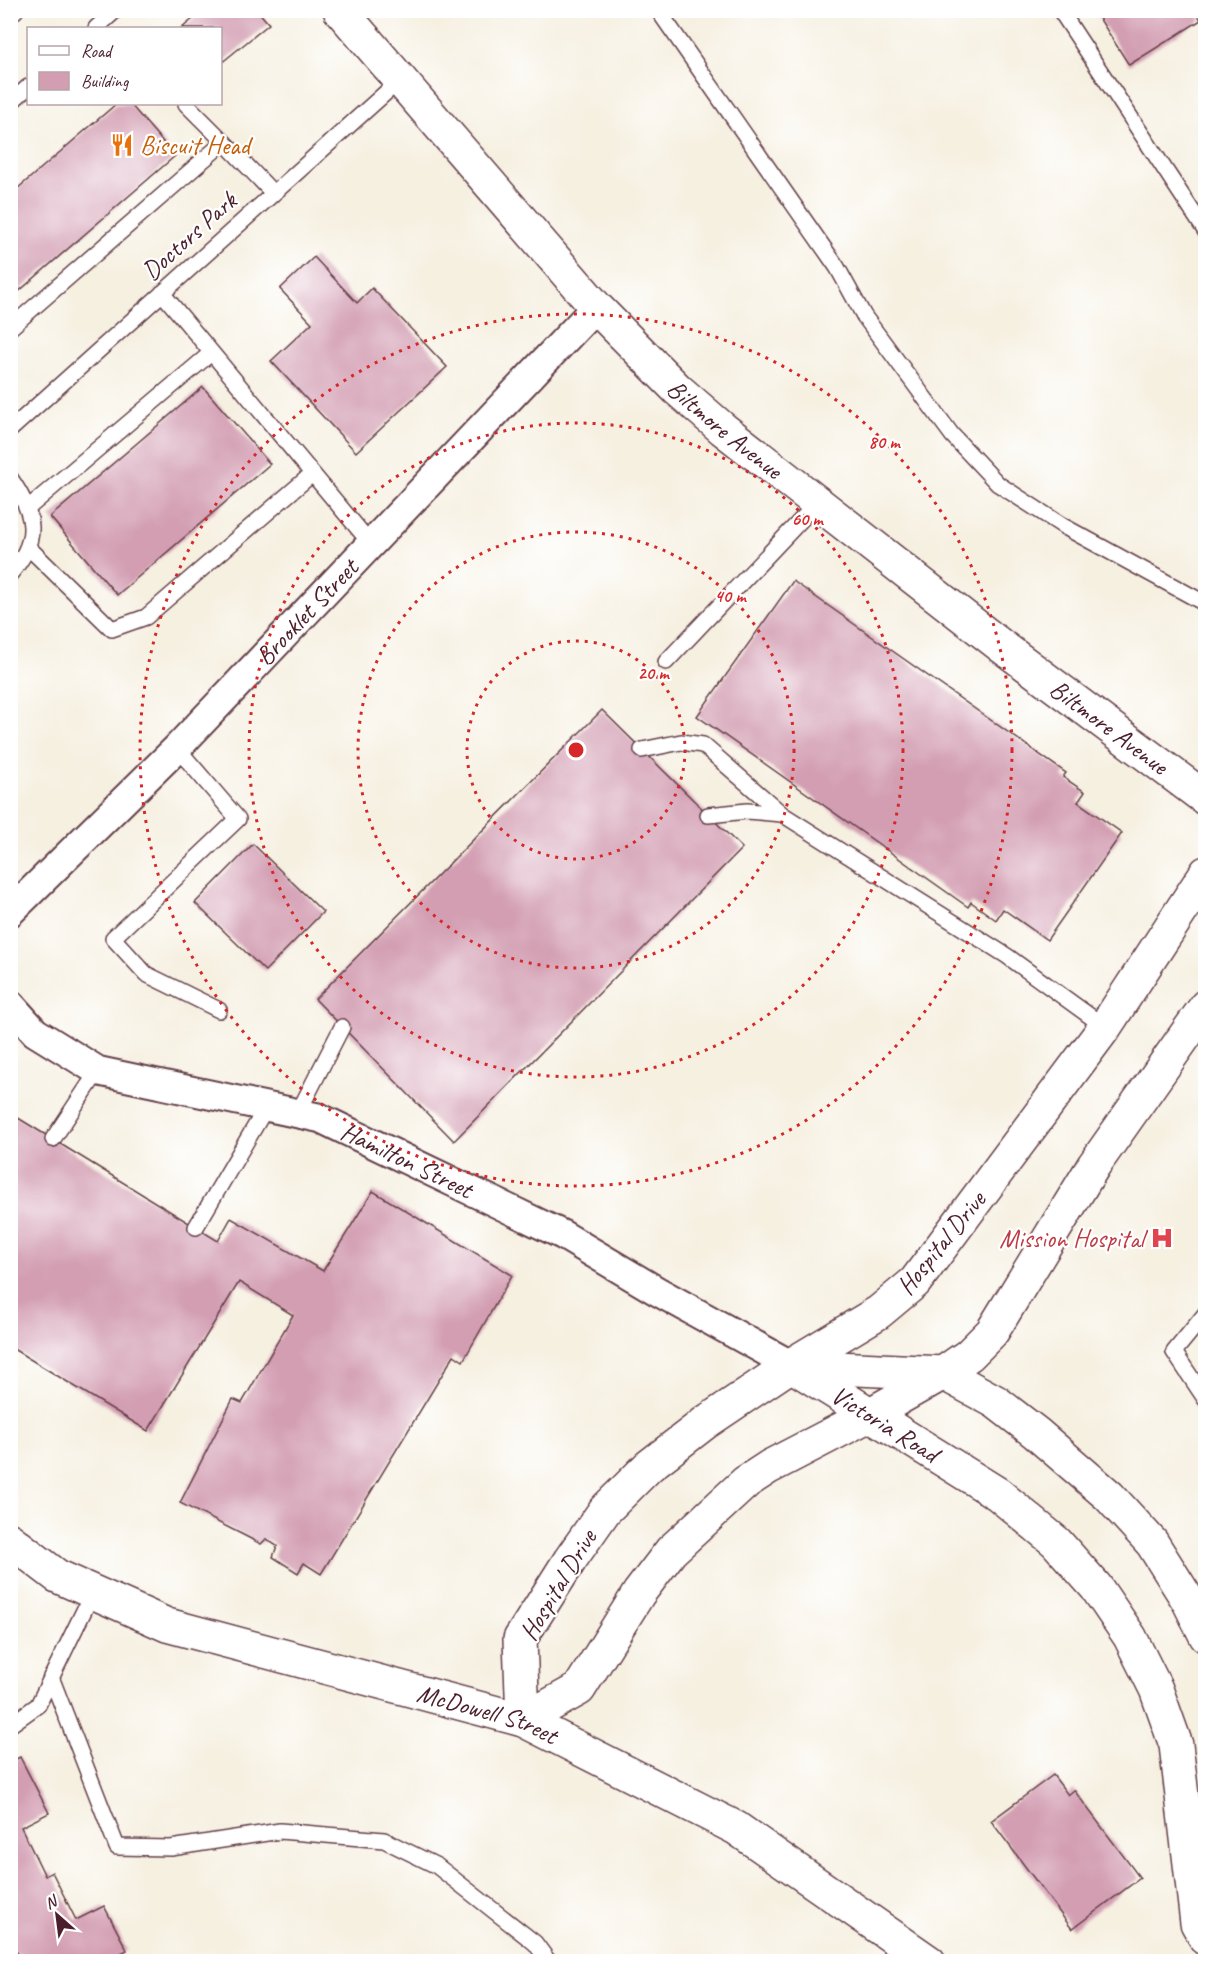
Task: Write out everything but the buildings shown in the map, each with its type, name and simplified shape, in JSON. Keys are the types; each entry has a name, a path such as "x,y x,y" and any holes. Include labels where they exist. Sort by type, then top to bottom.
{"street":[{"name":"Biltmore Avenue","path":"340,10 596,307 676,389 723,429 1000,645 1206,799"},
{"name":"Brooklet Street","path":"10,912 177,748 596,307"},
{"name":"Hospital Drive","path":"523,1720 520,1639 605,1510 649,1466 696,1429 790,1365 879,1312 915,1282 1105,1027 1206,873"},
{"name":"Hamilton Street","path":"10,1004 35,1032 98,1071 320,1118 563,1234 657,1291 790,1365"},
{"path":"523,1720 579,1689 639,1593 671,1551 746,1482 769,1467 943,1373 969,1355 992,1332 1094,1165 1206,1006"},
{"name":"Victoria Road","path":"790,1365 943,1373 987,1397 1016,1417 1109,1496 1152,1543 1189,1602 1206,1636"},
{"name":"Victoria Road","path":"790,1365 998,1494 1056,1542 1096,1587 1130,1637 1155,1689 1176,1745 1197,1923 1206,1939"},
{"name":"McDowell Street","path":"10,1540 57,1576 167,1625 523,1720 736,1828 929,1962"}],"lane":[{"path":"10,15 16,10"},
{"path":"658,10 837,267 864,316 952,435 998,484 1063,526 1206,604"},
{"path":"1060,10 1206,232"},
{"name":"Doctors Park","path":"10,430 401,79"},
{"path":"10,103 27,88"},
{"path":"187,105 273,193"},
{"path":"10,328 224,142"},
{"path":"162,293 371,544"},
{"path":"28,508 211,353"},
{"path":"28,547 112,629 146,617 312,474"},
{"path":"10,478 28,508 32,528 28,547 19,564 10,574"},
{"path":"666,662 818,502"},
{"path":"642,750 681,742 703,746 782,814 1007,956 1105,1027"},
{"path":"177,748 237,819 113,938 146,974 219,1010"},
{"path":"708,815 747,811 782,814"},
{"path":"298,1113 342,1027"},
{"path":"53,1139 98,1071"},
{"path":"196,1227 267,1106"},
{"path":"1206,1313 1174,1352 1206,1400"},
{"path":"10,1725 38,1705 93,1592"},
{"path":"51,1677 117,1847 171,1848 280,1831 384,1840 436,1866 535,1943 549,1962"}],"place":[{"name":"Biscuit Head","path":"122,145"},
{"name":"Mission Hospital","path":"1162,1238"}]}
